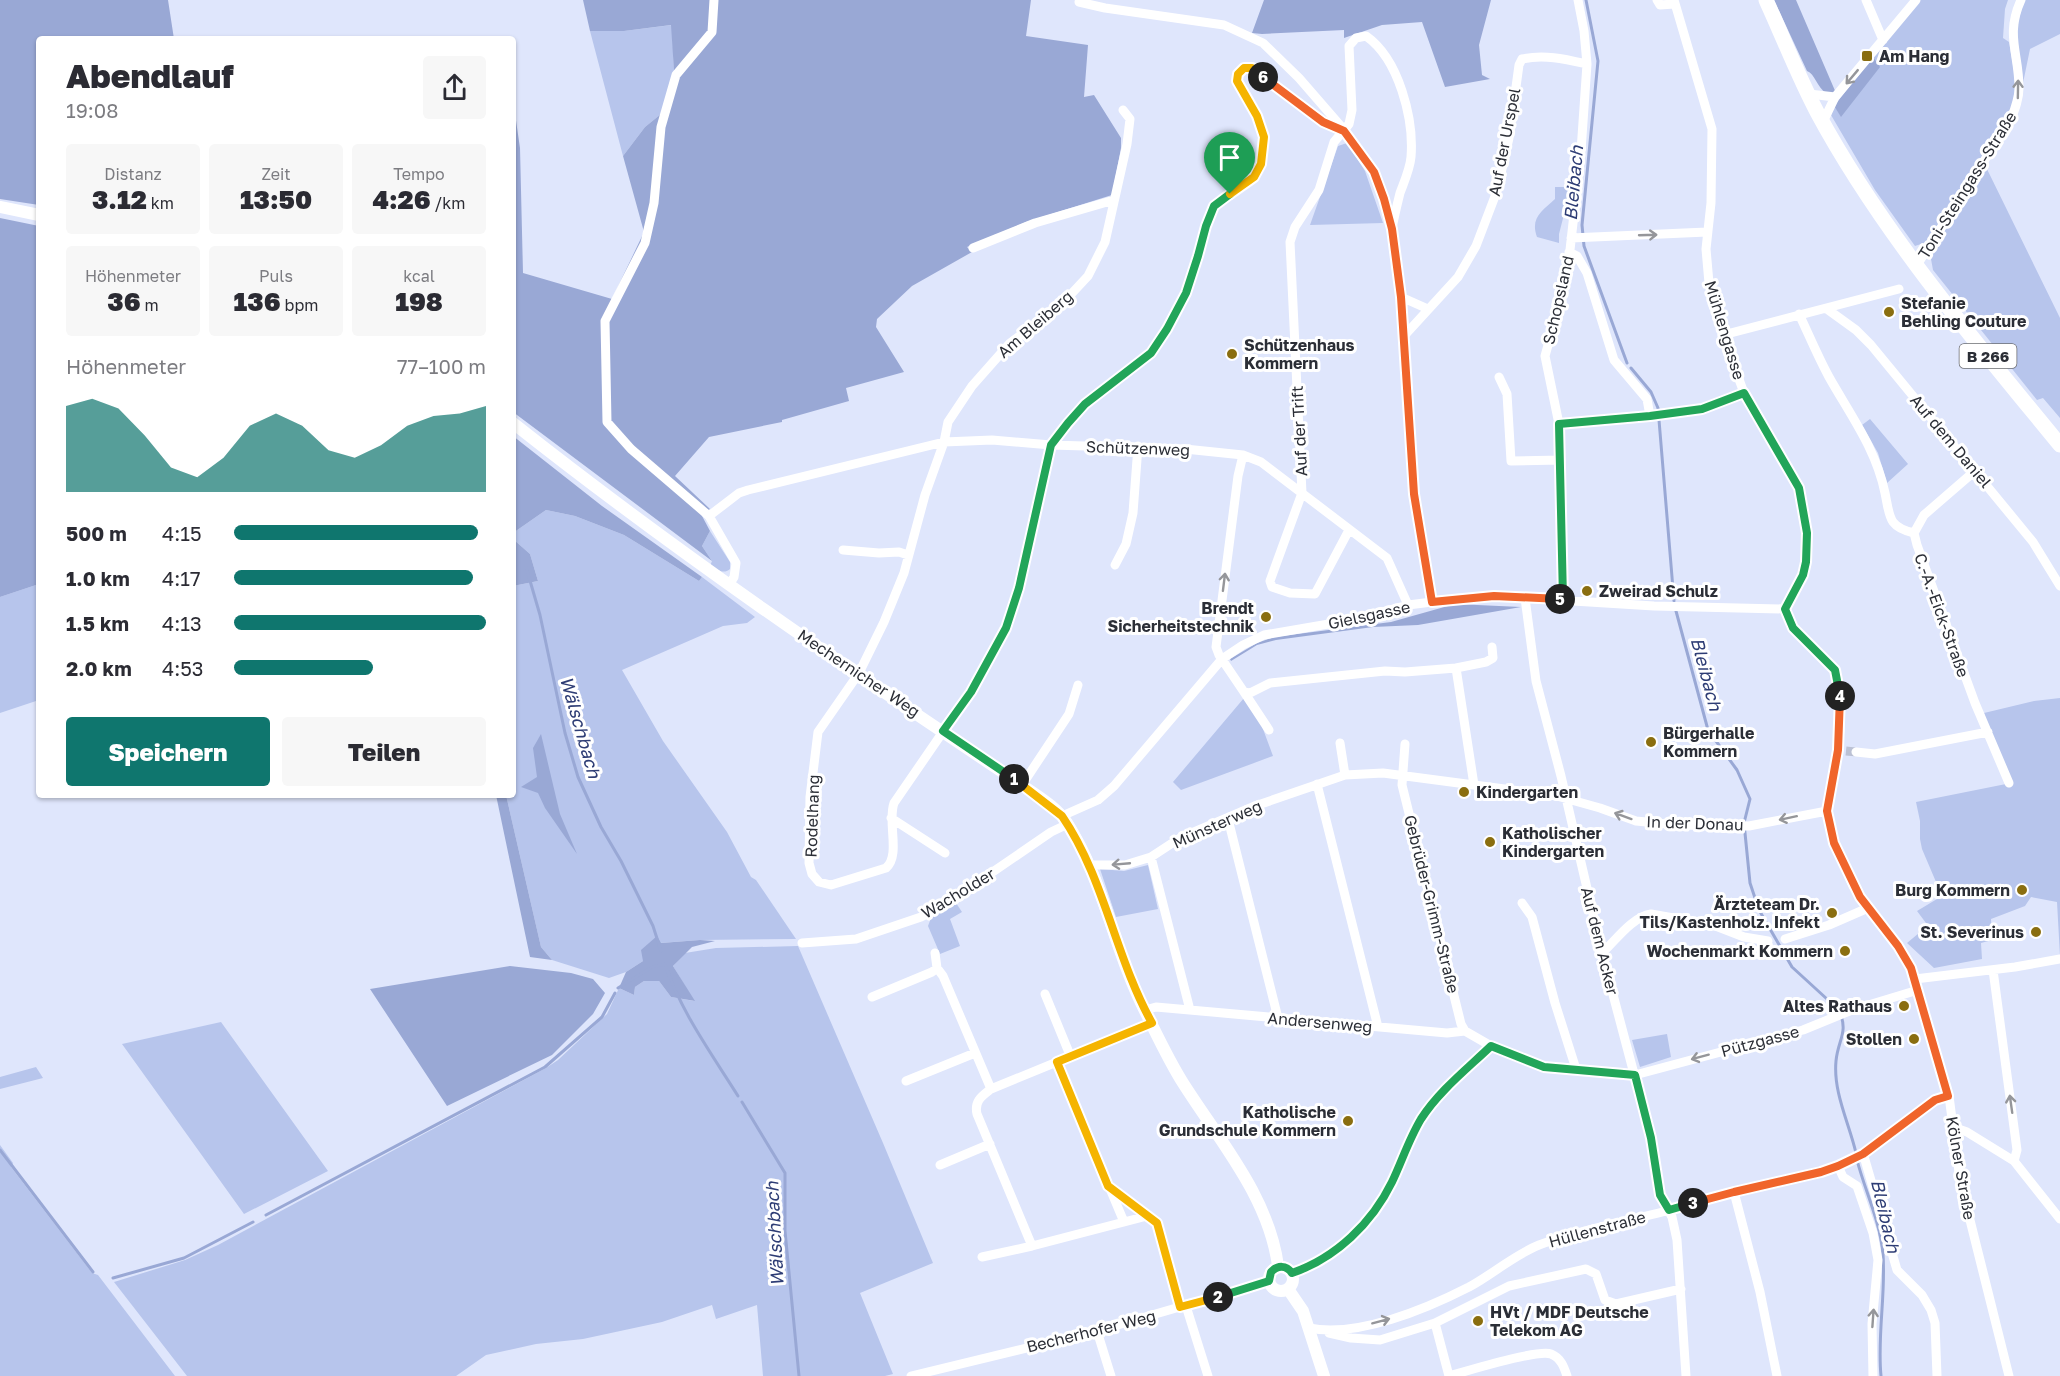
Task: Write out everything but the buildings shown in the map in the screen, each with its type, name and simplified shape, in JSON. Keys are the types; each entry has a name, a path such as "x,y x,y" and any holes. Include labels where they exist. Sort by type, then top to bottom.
{"main road":[{"name":"B 266","path":"1766,0 1823,122 1865,190 1917,265 2060,445"}],"street":[{"path":"714,0 712,32 676,75 660,128 654,203 645,243 604,321 607,422 631,449 709,516 736,563 734,577 729,585"},
{"name":"Schopsland","path":"1563,599 1559,424 1545,356 1566,277 1569,252 1580,237 1581,151 1587,64 1578,0"},
{"path":"1657,0 1660,5 1674,2"},
{"path":"1866,0 1883,40"},
{"path":"1823,122 1835,97 1916,0"},
{"name":"Toni-Steingass-Straße","path":"1917,265 2011,119 2019,88 2013,27 2021,0"},
{"path":"1079,2 1224,25 1263,43 1299,78 1344,131 1374,172 1392,229 1401,297 1414,494 1432,602"},
{"name":"Mühlengasse","path":"1674,2 1712,129 1712,184 1707,232 1709,284 1723,335 1744,393 1799,488 1807,533 1806,562 1803,575 1785,609"},
{"name":"Auf der Trift","path":"1302,493 1290,242 1295,227 1319,190 1334,142 1349,124 1352,110 1349,46 1356,38 1366,36 1376,43 1388,58 1403,94 1410,134 1411,159 1392,229"},
{"name":"Auf der Urspel","path":"1404,336 1466,265 1483,228 1496,195 1509,138 1519,65 1522,59 1563,58 1587,64"},
{"path":"1051,445 1085,404 1151,353 1186,293 1214,206 1254,177 1261,164 1264,137 1257,116 1237,81 1238,74 1244,68 1252,68 1323,122 1344,131"},
{"path":"1809,94 1835,97"},
{"name":"Am Bleiberg","path":"859,673 904,573 948,422 972,386 1002,351 1060,306 1088,276 1105,243 1127,144 1130,119 1123,110"},
{"path":"973,248 1035,223 1114,200"},
{"path":"0,207 36,214"},
{"path":"1580,237 1707,232"},
{"path":"1569,252 1577,256 1587,273 1614,360 1647,399 1656,415"},
{"path":"1723,335 1899,289"},
{"path":"1401,297 1428,309"},
{"name":"Auf dem Daniel","path":"1827,309 1856,330 1871,345 2033,542 2060,586"},
{"name":"C.-A.-Eick-Straße","path":"1799,314 1828,376 1870,446 1881,473 1891,522 1901,530 1914,533 1920,555 2009,783"},
{"path":"1499,377 1507,394 1511,461 1561,460"},
{"path":"1559,424 1702,409 1744,393"},
{"name":"Mechernicher Weg","path":"516,425 729,585 1022,784 1065,820 1090,865 1132,982 1145,1010 1183,1082 1224,1142 1262,1211 1273,1236 1278,1266"},
{"name":"Schützenweg","path":"709,516 739,493 748,490 944,442 992,441 1051,445 1138,446 1243,455 1261,462 1388,558 1408,605"},
{"name":"Rodelhang","path":"859,673 818,732 810,796 809,862 815,879 824,885 831,885 886,868 893,860 891,818 894,803 971,692 1006,628 1019,588 1051,445"},
{"path":"1114,565 1126,544 1133,513 1138,446"},
{"path":"1243,455 1238,476 1216,646 1222,659 1269,730"},
{"path":"1914,533 1924,515 1976,470"},
{"path":"1302,493 1270,581 1272,587 1278,591 1290,593 1315,594 1349,530"},
{"path":"843,550 899,552 908,555"},
{"name":"Gielsgasse","path":"1065,820 1098,800 1114,786 1222,659 1264,635 1352,620 1408,605 1494,596 1676,607 1785,609"},
{"name":"Auf dem Acker","path":"1525,598 1536,681 1566,797 1602,953 1651,1138 1660,1195 1669,1210 1677,1240 1686,1376"},
{"name":"Kölner Straße","path":"1785,609 1793,628 1835,670 1847,751 1827,811 1834,843 1853,886 1906,957 1915,979 1948,1096 1960,1180 2009,1376"},
{"path":"1244,692 1250,693 1270,684 1362,673 1456,668 1486,662 1493,658 1492,647"},
{"path":"1456,668 1474,785"},
{"path":"1022,784 1070,714 1078,686"},
{"path":"1847,751 1875,754 1988,732"},
{"path":"1340,743 1345,776"},
{"path":"1402,776 1406,744"},
{"name":"Münsterweg","path":"1090,865 1125,865 1151,857 1180,838 1255,806 1345,776 1383,774 1566,797"},
{"name":"Gebrüder-Grimm-Straße","path":"1402,776 1402,785 1461,1024 1465,1031"},
{"path":"1317,784 1378,1027"},
{"name":"In der Donau","path":"1566,797 1636,821 1678,825 1746,826 1827,811"},
{"path":"891,818 945,853"},
{"path":"1228,819 1278,1018"},
{"name":"Wacholder","path":"802,943 856,939 921,917 943,906 1065,820"},
{"path":"1151,857 1190,1010"},
{"path":"1522,903 1532,917 1555,1003 1576,1069"},
{"path":"1785,939 1829,925 1868,908"},
{"path":"1602,953 1629,926 1643,915 1651,914 1713,925 1744,937 1768,940"},
{"path":"935,953 937,968 943,976 991,1089"},
{"path":"1915,979 2060,959"},
{"path":"872,997 937,968"},
{"path":"1993,970 2017,1150 2014,1161"},
{"name":"Pützgasse","path":"1635,1075 1803,1030 1840,1015 1918,990"},
{"path":"1045,994 1071,1055"},
{"name":"Andersenweg","path":"1145,1010 1156,1006 1447,1033 1465,1031"},
{"path":"1032,1246 976,1110 979,1098 991,1089 1152,1023"},
{"path":"1465,1031 1491,1046 1544,1067 1635,1075"},
{"path":"1292,1273 1308,1268 1329,1254 1369,1220 1393,1181 1411,1139 1431,1105 1491,1046"},
{"path":"906,1081 975,1053"},
{"path":"1057,1062 1124,1222"},
{"name":"Hüllenstraße","path":"1309,1328 1324,1331 1384,1321 1427,1306 1470,1286 1537,1246 1578,1232 1838,1166 1859,1156 1935,1100 1948,1096"},
{"path":"1953,1127 1967,1132 2014,1161 2060,1219"},
{"path":"940,1165 990,1144"},
{"path":"1859,1156 1897,1270 1922,1295 1931,1310 1935,1323 1937,1376"},
{"path":"1838,1166 1843,1177 1857,1186 1873,1233 1877,1256 1872,1324 1873,1376"},
{"path":"1108,1186 1157,1223 1208,1376"},
{"path":"1734,1192 1760,1292 1777,1376"},
{"path":"982,1257 1147,1216"},
{"path":"1278,1266 1285,1267 1292,1273 1294,1280 1288,1289 1283,1291 1274,1289 1269,1281 1271,1272 1278,1266"},
{"path":"1324,1331 1351,1338 1380,1340 1435,1323 1509,1286 1586,1269 1596,1274 1605,1300 1616,1305 1681,1289"},
{"name":"Becherhofer Weg","path":"911,1376 1096,1331 1269,1281"},
{"path":"1288,1289 1303,1311 1324,1376"},
{"path":"1435,1323 1449,1376 1536,1354 1551,1353 1563,1363 1567,1376"},
{"path":"1096,1331 1111,1376"}],"shaded area":[{"path":"0,0 168,0 174,36 36,36 36,205 0,199"},
{"path":"583,0 1031,0 1026,36 1088,45 1084,97 1094,95 1121,138 1112,195 1026,222 967,247 972,252 912,286 877,319 876,327 904,372 846,388 849,401 782,420 782,422 709,437 675,476 710,509 701,514 710,531 702,546 712,561 516,414 516,121 520,148 523,273 612,299 644,232 623,156 645,127 661,114 674,71 671,25 624,31 590,31"},
{"path":"1264,0 1491,0 1479,45 1482,75 1490,79 1445,87 1422,22 1382,25 1344,38 1344,30 1252,33"},
{"path":"1774,0 1796,0 1836,93 1826,93 1807,71"},
{"path":"1920,0 2008,0 2005,9 2003,38 2009,42 2017,88 2009,117 1927,242 1915,246 1875,190 1831,115 1834,106 1841,116 1873,57"},
{"path":"2025,0 2060,0 2060,34 2030,49 2022,88 2017,32"},
{"path":"672,25 674,71 661,114 645,127 623,156 590,31 624,31"},
{"path":"1873,57 1880,67 1841,117 1834,106"},
{"path":"1347,143 1365,171 1383,223 1310,225 1338,146"},
{"path":"1985,165 2060,318 2060,418 2043,398 2037,400 1933,270 1931,259 1933,246"},
{"path":"1555,187 1571,187 1559,234 1559,243 1537,237 1535,230 1538,215 1555,199"},
{"path":"0,218 36,225 36,585 0,597"},
{"path":"1870,419 1908,464 1887,483 1878,453 1862,425"},
{"path":"516,438 602,506 702,577 699,581 624,535 575,516 546,510 516,531"},
{"path":"546,510 575,516 624,535 699,581 702,577 755,617 747,623 723,626 622,670 663,741 727,832 751,877 756,880 796,939 700,940 660,943 657,937 643,961 626,972 609,978 552,960 541,947 507,798 516,798 516,585 538,581 530,554 516,542 516,531"},
{"path":"710,531 730,562 730,569 727,571 720,571 710,566 712,561 702,546"},
{"path":"516,542 530,554 538,581 516,585"},
{"path":"36,585 36,701 0,713 0,597"},
{"path":"1455,604 1521,607 1418,625 1373,627 1276,640 1257,645 1231,661 1230,659 1257,643 1274,637 1391,622"},
{"path":"1244,698 1260,721 1273,756 1181,790 1173,782"},
{"path":"2060,698 2060,956 2057,902 2031,897 2025,906 1991,919 1992,940 1981,943 1982,959 1934,968 1907,943 1919,933 1926,923 1917,911 1942,896 1922,849 1916,802 2006,784 1984,713 2034,701"},
{"path":"541,734 560,814 577,854 545,808 538,793 521,787 537,777 533,748"},
{"path":"497,798 507,798 541,947 552,960 530,957"},
{"path":"1148,865 1158,909 1116,917 1100,869 1124,871"},
{"path":"956,903 962,912 950,919 960,946 940,954 928,926 931,918"},
{"path":"657,936 661,943 715,941 692,947 673,966 695,1001 671,997 659,981 644,981 635,987 634,995 619,988 626,972 643,961 641,950"},
{"path":"798,946 933,1263 860,1293 893,1374 885,1376 763,1376 757,1305 716,1319 712,1305 662,1322 583,1339 536,1344 486,1355 456,1376 187,1376 114,1282 185,1260 218,1245 546,1068 558,1060 607,1014 619,988 634,995 635,987 644,981 659,981 671,997 694,1001 673,966 685,953 716,948"},
{"path":"510,966 571,973 593,979 605,993 593,1014 552,1055 447,1106 370,989"},
{"path":"221,1022 328,1171 244,1214 122,1044"},
{"path":"1667,1034 1671,1057 1640,1067 1632,1040"},
{"path":"36,1067 43,1078 0,1089 0,1077"},
{"path":"0,1145 13,1163 11,1167 175,1376 0,1376"}],"waterway":[{"name":"Bleibach","path":"1586,0 1598,61 1582,225 1584,246 1627,363"},
{"name":"Bleibach","path":"1631,368 1651,392 1658,408 1674,601"},
{"name":"Wälschbach","path":"526,567 540,615 565,733 578,777 601,827 621,861 653,926 661,951"},
{"name":"Bleibach","path":"1676,611 1708,730 1737,770 1750,799 1744,823 1750,883 1759,910 1792,967 1839,1010 1842,1018 1843,1030 1836,1061 1837,1084 1856,1153"},
{"name":"Wälschbach","path":"618,988 652,967 665,964 688,1016 738,1096"},
{"path":"266,1215 545,1067 602,1017 615,993"},
{"name":"Wälschbach","path":"742,1102 785,1173 785,1231 799,1376"},
{"path":"0,1150 93,1272"},
{"name":"Bleibach","path":"1857,1160 1876,1218 1883,1254 1881,1376"},
{"path":"113,1278 184,1258 253,1222"}],"tunnel":[{"path":"1846,751 1856,752"}],"place":[{"name":"Am Hang","path":"1867,56"},
{"name":"Stefanie Behling Couture","path":"1889,312"},
{"name":"Schützenhaus Kommern","path":"1232,354"},
{"name":"Zweirad Schulz","path":"1587,591"},
{"name":"Brendt Sicherheitstechnik","path":"1266,617"},
{"name":"Bürgerhalle Kommern","path":"1651,742"},
{"name":"Kindergarten","path":"1464,792"},
{"name":"Katholischer Kindergarten","path":"1490,842"},
{"name":"Burg Kommern","path":"2022,890"},
{"name":"Ärzteteam Dr. Tils/Kastenholz. Infekt","path":"1832,913"},
{"name":"St. Severinus","path":"2036,932"},
{"name":"Wochenmarkt Kommern","path":"1845,951"},
{"name":"Altes Rathaus","path":"1904,1006"},
{"name":"Stollen","path":"1914,1039"},
{"name":"Katholische Grundschule Kommern","path":"1348,1121"},
{"name":"HVt / MDF Deutsche Telekom AG","path":"1478,1321"}],"route":[{"path":"1244,68 1252,68 1323,122 1344,131 1374,172 1392,229 1401,297 1414,494 1432,602 1494,596 1563,599 1559,424 1702,409 1744,393 1799,488 1807,533 1806,562 1803,575 1785,609 1793,628 1830,663 1837,678 1840,696 1840,731 1827,811 1834,843 1853,886 1906,957 1911,968 1948,1096 1935,1100 1863,1154 1838,1166 1669,1210 1660,1195 1651,1138 1635,1075 1544,1067 1506,1050 1491,1046 1431,1105 1420,1121 1378,1208 1369,1220 1335,1250 1308,1268 1292,1273 1285,1267 1278,1266 1271,1272 1269,1281 1262,1284 1180,1307 1157,1223 1108,1186 1057,1062 1152,1023 1132,982 1090,865 1062,816 1022,784 943,731 987,666 1006,628 1019,588 1051,445 1085,404 1151,353 1186,293 1214,206 1230,194 1254,177 1261,164 1264,137 1257,116 1237,81 1238,74 1244,68"}]}
